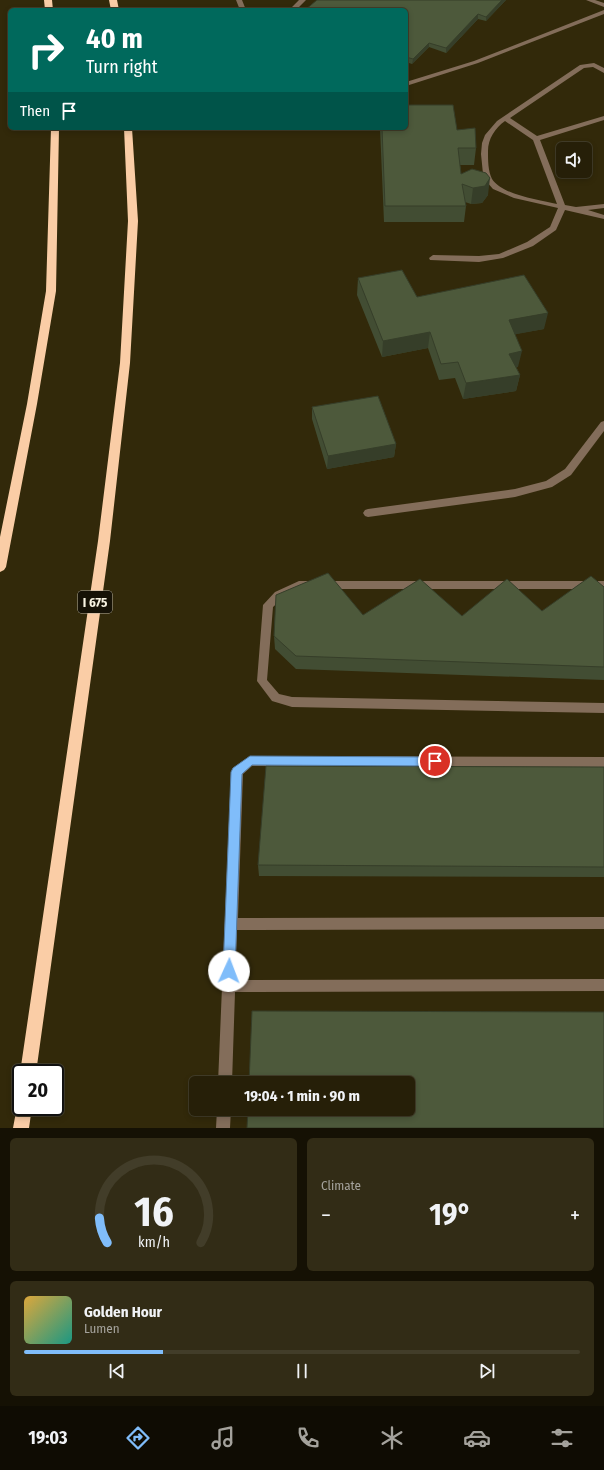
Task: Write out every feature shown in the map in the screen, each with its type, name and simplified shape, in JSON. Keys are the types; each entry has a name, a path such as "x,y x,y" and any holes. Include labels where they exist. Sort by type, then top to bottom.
{"highway":[{"path":"0,568 32,404 51,292 55,130"},
{"name":"I 675","path":"29,1064 104,541 125,363 133,221 128,130"},
{"path":"21,1128 23,1116"}],"lane":[{"path":"294,8 303,0"},
{"path":"589,0 604,4"},
{"path":"408,83 476,62 604,12"},
{"path":"604,71 594,66 582,66 489,131 483,146 487,173 490,182 499,189 523,198 576,209 604,217"},
{"path":"433,258 479,259 500,256 530,244 553,228 562,207 536,139 506,118"},
{"path":"536,139 604,118"},
{"path":"576,209 604,206"},
{"path":"368,513 514,493 549,484 568,472 604,424"},
{"path":"604,585 299,585 279,595 268,605 262,681 276,698 292,702 604,708"},
{"path":"225,1076 237,772 250,761 604,762"},
{"path":"231,924 604,923"},
{"path":"228,986 604,985"},
{"path":"223,1128 224,1116"}],"building":[{"path":"317,0 502,0 486,17 478,14 446,48 429,43 413,59 408,58 408,8 307,8"},
{"path":"408,105 453,105 457,130 475,128 476,148 458,148 461,174 472,169 486,173 490,178 485,186 473,188 462,184 466,206 385,206 382,130 408,130"},
{"path":"402,270 417,297 524,275 548,313 509,320 522,351 509,354 520,375 466,383 458,362 441,364 430,332 383,341 358,278"},
{"path":"378,396 396,444 328,456 312,407"},
{"path":"328,573 363,615 420,579 462,616 507,579 542,611 591,576 604,587 604,667 296,656 274,636 276,595"},
{"path":"266,766 604,767 604,867 258,865"},
{"path":"252,1011 604,1012 604,1128 247,1128 248,1116 415,1116 415,1076 249,1076"}],"route":[{"path":"229,971 237,772 250,761 435,761"}]}
